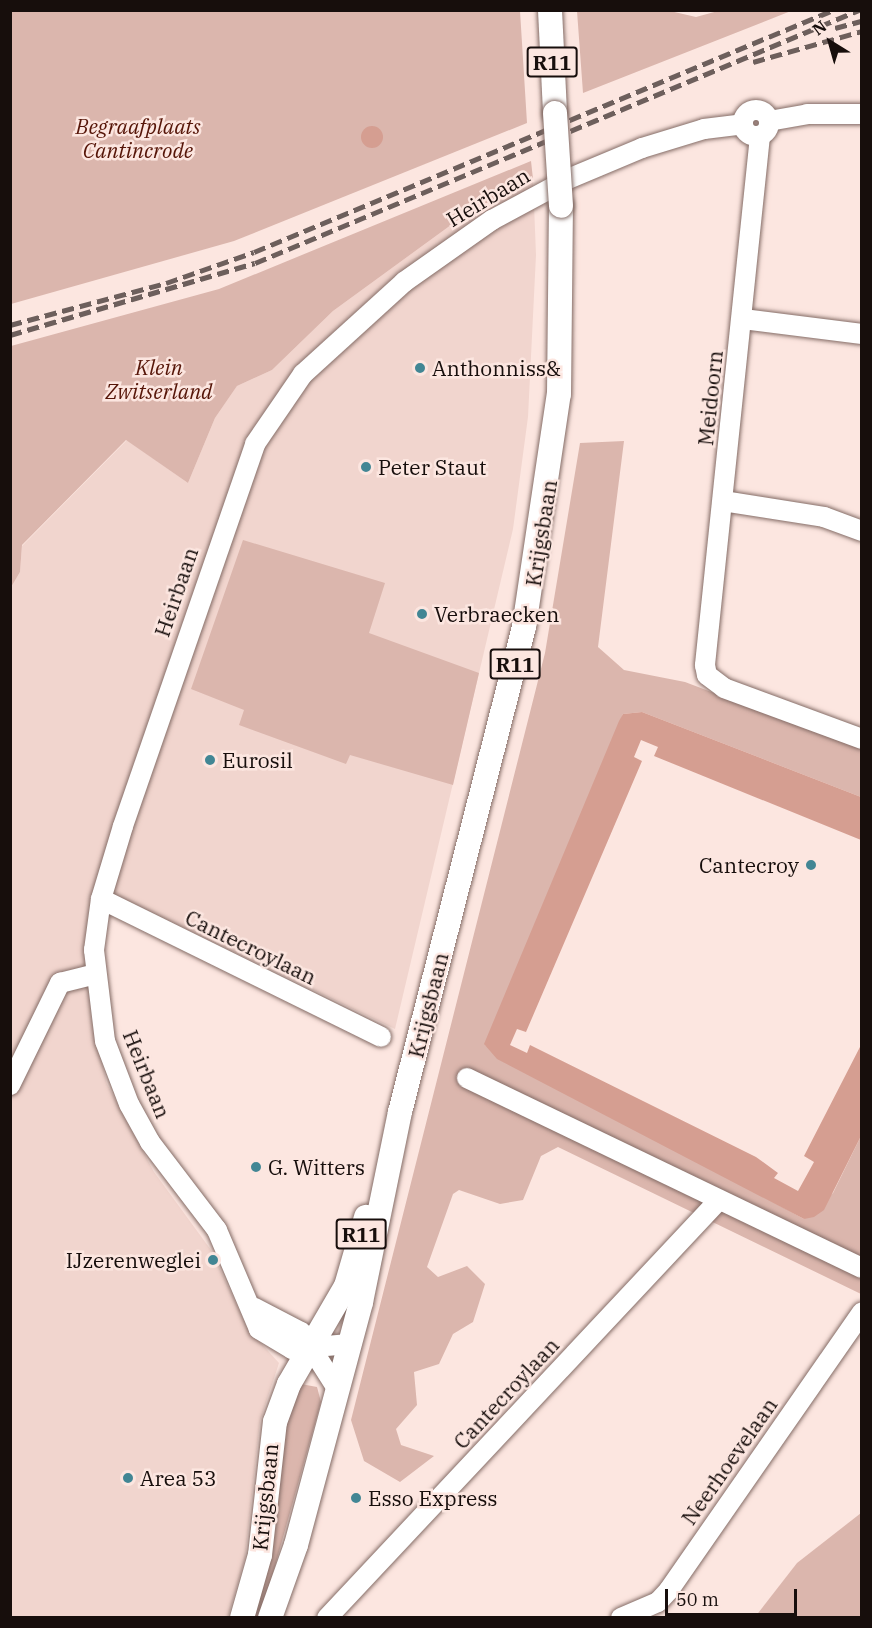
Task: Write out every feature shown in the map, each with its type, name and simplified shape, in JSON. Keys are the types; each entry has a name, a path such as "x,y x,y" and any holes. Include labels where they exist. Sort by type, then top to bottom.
{"main road":[{"name":"Krijgsbaan","path":"270,1617 296,1545 350,1344 400,1112 535,575 559,394 561,206 550,10"},
{"name":"Krijgsbaan","path":"242,1617 260,1555 268,1445 308,1349 346,1286 400,1112"}],"street":[{"path":"765,129 807,114 861,114"},
{"name":"Heirbaan","path":"338,1390 308,1349 301,1332 255,1308 217,1230 150,1142 129,1104 105,1041 96,974 101,899 223,530 255,444 280,402 367,313 492,220 568,179 642,148 704,129 743,124 752,136 765,129"},
{"name":"Meidoorn","path":"765,129 705,665 706,675 724,688 861,739"},
{"path":"743,319 861,334"},
{"path":"723,501 824,517 861,531"},
{"name":"Cantecroylaan","path":"101,899 381,1037"},
{"path":"10,1085 60,983 96,974"},
{"path":"467,1078 861,1268"},
{"name":"Cantecroylaan","path":"327,1617 718,1200"},
{"name":"Neerhoevelaan","path":"621,1617 658,1602 669,1590 861,1312"},
{"path":"308,1349 350,1344"}],"shaded area":[{"path":"372,126 382,133 383,137 376,147 372,148 362,141 361,137 368,127"},
{"path":"533,179 536,255 528,417 513,529 395,1029 96,886 87,945 91,1018 107,1084 154,1172 211,1250 248,1329 279,1363 260,1421 245,1558 228,1617 11,1618 10,587 20,572 22,546 127,440 188,483 215,418 237,386 272,370 333,311 451,225"},
{"path":"642,712 861,797 861,840 654,756 658,747 641,740 634,757 642,761 526,1032 517,1029 510,1045 527,1053 530,1045 756,1157 778,1173 774,1178 798,1191 814,1162 804,1156 861,1045 861,1136 824,1210 814,1217 804,1219 497,1059 484,1044 619,721 623,714"}],"green space":[{"name":"Begraafplaats Cantincrode","path":"10,11 520,11 527,123 234,241 11,304"},
{"path":"577,11 670,11 696,17 718,11 791,11 583,93"},
{"name":"Klein Zwitserland","path":"531,161 533,179 451,225 333,311 272,370 237,386 215,418 188,483 126,440 22,545 20,572 11,587 11,346 219,289"},
{"path":"624,441 598,647 624,670 685,682 861,749 861,797 642,712 623,714 485,1045 804,1219 833,1193 861,1136 861,1294 558,1147 541,1156 523,1200 500,1204 459,1190 453,1194 427,1267 438,1277 467,1266 485,1284 473,1322 453,1334 439,1364 414,1372 417,1405 396,1429 401,1445 434,1456 400,1482 364,1461 351,1420 545,653 580,443"},
{"path":"243,540 385,583 369,633 479,673 453,785 350,755 346,764 239,725 244,710 191,689"},
{"path":"301,1384 317,1387 321,1402 268,1591 259,1617 253,1618 274,1445"},
{"path":"861,1513 861,1617 755,1617 797,1563"}],"railway":[{"path":"10,325 166,283 254,252 833,10"},
{"path":"10,335 255,263 859,10"},
{"path":"835,28 862,21"},
{"path":"753,62 862,31"}],"place":[{"name":"Anthonniss&","path":"420,368"},
{"name":"Peter Staut","path":"366,467"},
{"name":"Verbraecken","path":"422,614"},
{"name":"Eurosil","path":"210,760"},
{"name":"Cantecroy","path":"811,865"},
{"name":"G. Witters","path":"256,1167"},
{"name":"IJzerenweglei","path":"213,1260"},
{"name":"Area 53","path":"128,1478"},
{"name":"Esso Express","path":"356,1498"}]}
